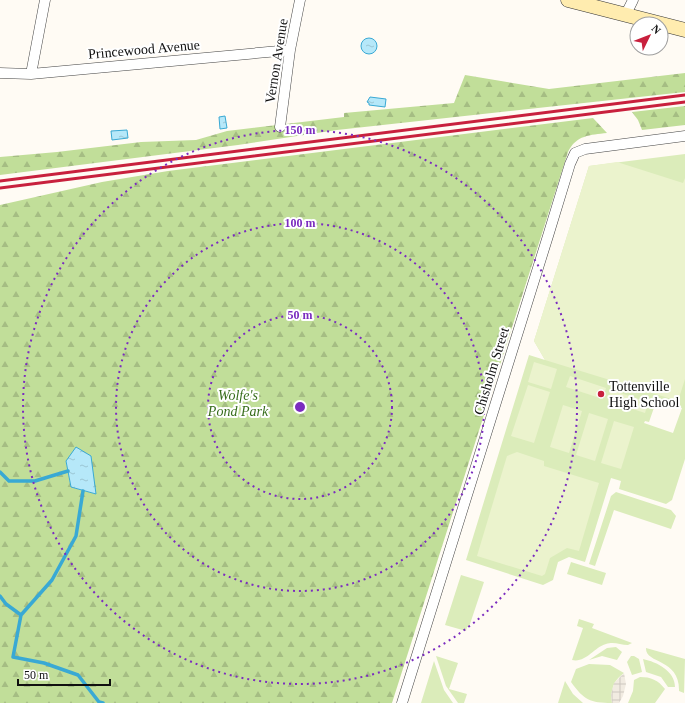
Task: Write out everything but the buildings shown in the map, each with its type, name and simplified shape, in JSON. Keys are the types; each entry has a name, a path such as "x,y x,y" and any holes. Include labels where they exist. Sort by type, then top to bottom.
{"main road":[{"path":"568,0 685,30"}],"street":[{"path":"31,74 45,0"},
{"name":"Vernon Avenue","path":"280,127 290,50 300,0"},
{"path":"626,14 632,0"},
{"name":"Princewood Avenue","path":"0,73 31,74 290,50"},
{"name":"Chisholm Street","path":"402,703 557,207 575,154 585,149 685,136"}],"green space":[{"path":"685,73 685,92 337,130 238,145 0,175 0,157 141,142 196,140 227,131 344,117 344,113 454,103 465,75 549,89"},
{"path":"685,106 685,125 642,130 638,120 632,112"},
{"name":"Wolfe's Pond Park","path":"593,118 607,133 589,135 579,139 571,146 568,152 392,703 0,703 0,205 102,182 168,171","holes":["66,461 96,494 71,487"]},
{"path":"685,154 685,459 672,500 666,504 619,489 621,481 611,478 585,562 569,557 558,562 553,580 543,585 466,560 529,355 545,360 534,341 589,166","holes":["657,399 682,408 673,433 644,423 645,421 649,422"]},
{"path":"617,162 683,183 685,178 685,379 678,401 545,360 534,341 589,166"},
{"path":"534,362 557,369 551,389 528,382"},
{"path":"570,376 606,388 603,399 566,387"},
{"path":"528,385 550,392 534,443 511,436"},
{"path":"611,390 648,402 645,413 608,401"},
{"path":"563,405 582,411 569,453 550,447"},
{"path":"589,413 608,419 595,461 576,455"},
{"path":"614,421 634,427 621,469 601,463"},
{"path":"517,452 544,461 544,466 599,483 579,551 567,548 550,558 545,574 542,576 477,556 507,456"},
{"path":"616,492 671,510 676,516 671,529 614,510 595,566 589,564 611,496"},
{"path":"571,562 606,573 602,585 567,574"},
{"path":"461,575 484,582 469,627 467,627 466,631 445,625"},
{"path":"579,619 594,624 592,628 632,643 628,645 609,643 601,646 581,659 572,660 583,628 577,626"},
{"path":"616,647 622,652 617,660 602,656 589,660 607,648"},
{"path":"646,648 685,659 684,693 679,691 678,680 669,667 651,657 647,653"},
{"path":"436,656 458,663 449,689 467,694 464,703 458,703 446,686"},
{"path":"631,656 639,659 642,672 632,675 627,662"},
{"path":"643,659 654,662 669,672 674,681 675,687 668,687 661,677 646,672"},
{"path":"434,661 444,690 453,703 421,703"},
{"path":"589,664 610,665 624,673 617,679 613,686 611,694 612,703 593,701 584,697 571,682 576,669"},
{"path":"640,677 654,680 660,683 665,689 655,703 628,703 633,691 634,680"},
{"path":"565,681 573,694 583,703 558,703"}],"shaded area":[{"path":"624,673 626,684 623,696 619,703 612,703 611,695 614,683"}],"water":[{"path":"369,38 376,43 377,46 372,53 369,54 362,49 361,46 366,39"},
{"path":"370,97 386,99 385,107 369,105 367,102"},
{"path":"225,116 227,128 220,129 219,117"},
{"path":"127,130 128,138 112,140 111,131"},
{"path":"76,447 91,456 96,494 71,487 66,461"}],"waterway":[{"path":"0,472 9,481 35,481 68,471"},
{"path":"21,615 52,580 76,536 83,491"},
{"path":"0,596 6,604 21,615 13,657 44,663 78,675 99,702 103,703"}],"railway":[{"path":"0,181 685,95"},
{"path":"0,188 685,102"}],"place":[{"name":"Tottenville High School","path":"601,394"}]}
